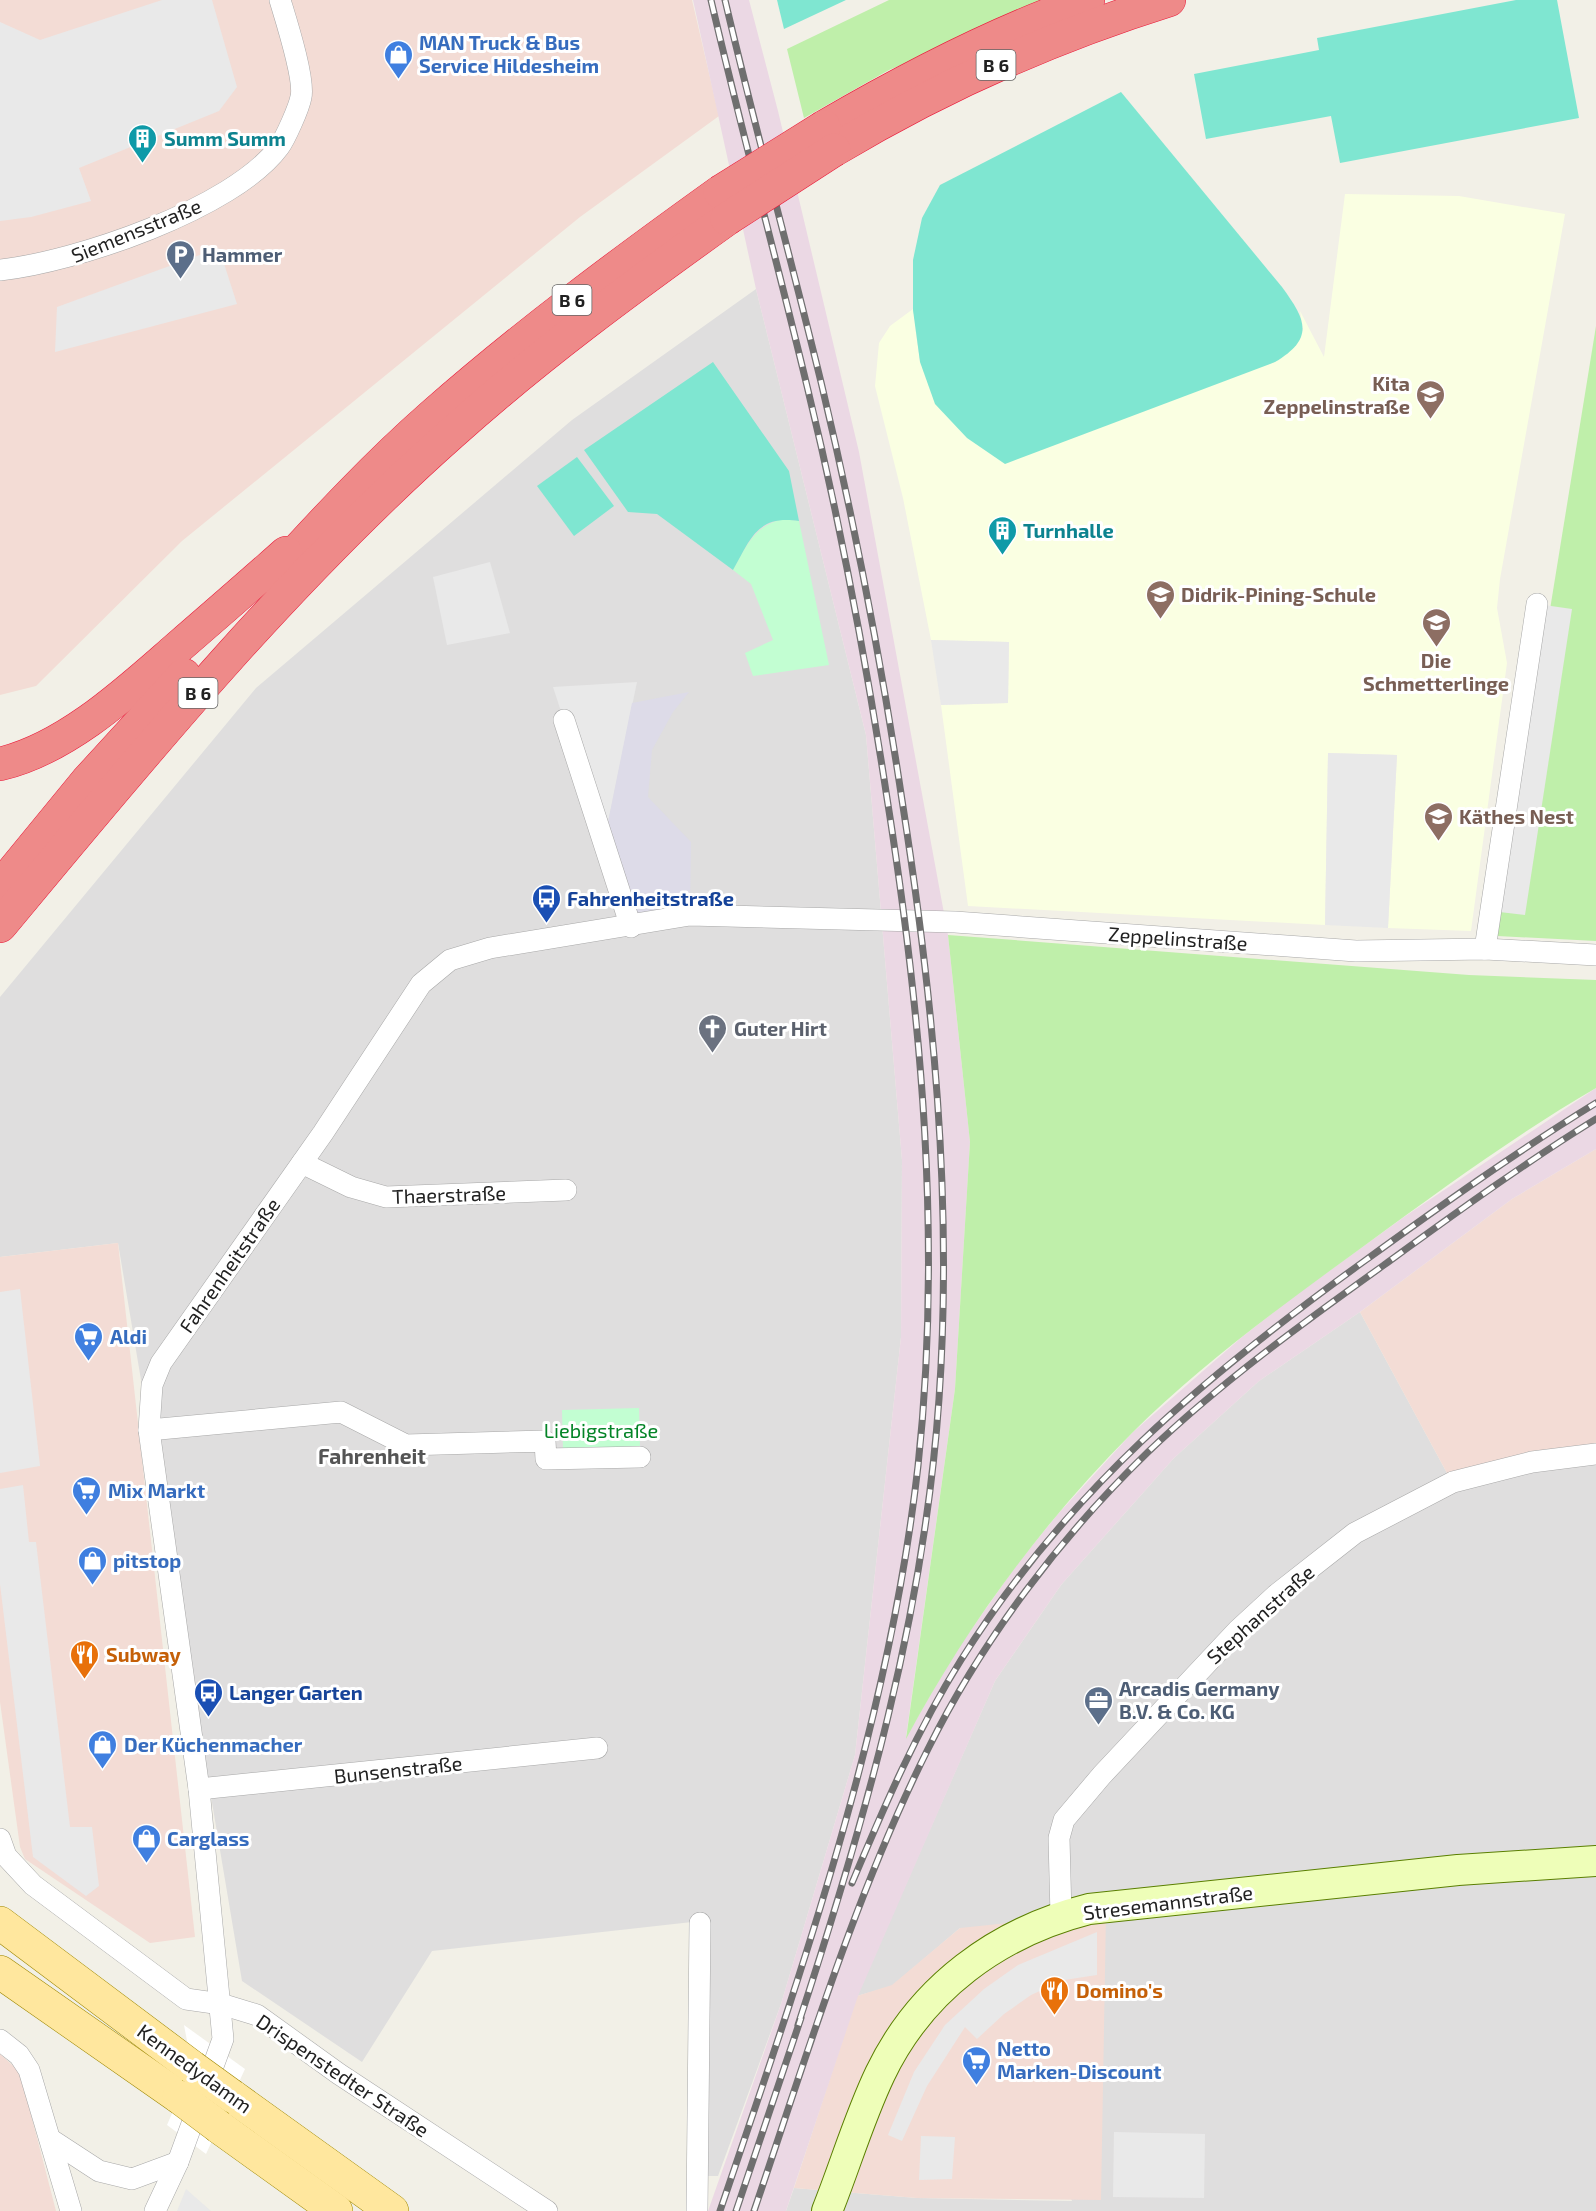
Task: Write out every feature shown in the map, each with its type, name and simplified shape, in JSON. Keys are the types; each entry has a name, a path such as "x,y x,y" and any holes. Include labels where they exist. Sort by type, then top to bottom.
{"highway":[{"name":"B 6","path":"0,926 223,663 402,462 441,425 524,370 611,302 724,206 933,67 1088,0"},
{"name":"B 6","path":"829,138 897,112 1005,61 1073,33 1168,0"},
{"name":"B 6","path":"0,886 87,781 334,510 402,462"},
{"path":"0,764 38,750 87,722 124,695 334,510"}],"main road":[{"name":"Kennedydamm","path":"0,1923 192,2067 392,2211"},
{"name":"Kennedydamm","path":"0,1972 179,2097 336,2211"}],"street":[{"name":"Siemensstraße","path":"0,270 32,267 65,259 184,215 245,179 279,147 302,96 294,47 279,0"},
{"path":"1485,949 1537,604"},
{"path":"564,720 631,927"},
{"name":"Fahrenheitstraße","path":"221,2004 199,1789 149,1430 152,1385 161,1363 302,1163 421,984 450,960 490,948 631,927 690,915 870,919"},
{"name":"Zeppelinstraße","path":"870,919 955,922 1356,951 1485,949 1596,955"},
{"name":"Thaerstraße","path":"302,1163 351,1187 386,1197 566,1190"},
{"path":"149,1430 341,1412 406,1445 545,1441 546,1460 640,1457"},
{"name":"Stephanstraße","path":"1061,1916 1059,1838 1064,1820 1206,1661 1276,1595 1355,1533 1453,1482 1532,1462 1596,1454"},
{"name":"Bunsenstraße","path":"199,1789 597,1748"},
{"name":"Drispenstedter Straße","path":"0,1839 6,1856 33,1885 87,1928 186,1999 221,2004 257,2015 339,2074 547,2211"},
{"name":"Stresemannstraße","path":"826,2211 880,2074 911,2024 932,1998 972,1962 1024,1931 1061,1916 1108,1907 1422,1874 1596,1861"},
{"path":"697,2211 700,1923"},
{"path":"155,2211 178,2162 223,2039 221,2004"},
{"path":"0,2040 19,2055 29,2070 70,2211"},
{"path":"50,2139 99,2171 132,2179 178,2162"}],"shaded area":[{"path":"0,0 692,0 719,116 580,217 182,541 36,686 0,695"},
{"path":"162,0 212,0 237,87 219,111 79,168 91,201 31,217 0,221 0,22 40,40"},
{"path":"693,0 749,0 778,111 859,452 948,935 970,1142 955,1389 906,1737 956,1651 1018,1563 1058,1514 1132,1433 1242,1337 1289,1300 1404,1217 1596,1088 1596,1149 1512,1199 1360,1312 1259,1381 1174,1458 1061,1585 995,1681 858,1996 786,2211 708,2211 781,2004 855,1755 901,1337 902,1160 866,735 756,289"},
{"path":"777,0 846,0 784,29"},
{"path":"1516,0 1557,0 1579,118 1340,163 1331,116 1206,139 1194,74 1319,50 1317,38"},
{"path":"1121,92 1282,287 1301,319 1301,336 1288,353 1275,362 1005,464 967,438 935,404 920,362 913,310 913,260 922,218 940,185"},
{"name":"Didrik-Pining-Schule","path":"1345,194 1459,196 1565,214 1500,579 1497,608 1507,663 1471,931 1388,928 1397,755 1328,753 1325,925 968,906 941,705 1008,703 1009,642 931,640 903,498 875,386 879,343 890,326 913,309 920,362 1243,373 1275,362 1303,330 1300,311 1324,357"},
{"name":"Hammer","path":"219,248 237,304 55,352 57,307"},
{"path":"756,289 866,735 902,1160 901,1337 855,1755 781,2004 718,2176 707,2176 710,1920 432,1951 362,2062 242,1981 118,1243 0,1257 0,997 256,688 572,420"},
{"path":"713,362 789,471 799,521 785,520 764,525 751,539 733,570 657,514 628,512 584,450"},
{"path":"577,457 614,506 574,536 537,486"},
{"path":"490,562 510,633 447,645 433,577"},
{"path":"1537,604 1572,609 1525,915 1491,911"},
{"path":"931,640 1009,642 1008,703 941,705"},
{"path":"637,682 604,842 553,687"},
{"path":"689,692 673,712 652,750 648,797 691,842 690,915 631,927 604,842 632,703"},
{"path":"1328,753 1397,755 1388,928 1325,925"},
{"path":"1596,1149 1596,1445 1532,1451 1448,1475 1360,1312 1512,1199"},
{"path":"118,1243 195,1937 150,1943 25,1859 20,1847 0,1702 0,1257"},
{"path":"20,1289 40,1466 0,1473 0,1292"},
{"path":"1360,1312 1448,1475 1532,1451 1596,1445 1596,2211 786,2211 794,2188 917,2198 1072,2201 960,1928 892,1986 857,1996 995,1681 1061,1585 1174,1458 1259,1381"},
{"path":"23,1485 29,1542 36,1542 70,1827 92,1827 99,1886 86,1896 33,1857 0,1584 0,1489"},
{"path":"1106,1913 1101,2200 917,2198 794,2188 857,1996 892,1985 960,1928"},
{"path":"1097,1932 1097,1975 1064,1980 1031,1995 1004,2014 977,2039 965,2027 927,2086 902,2141 888,2135 914,2072 945,2025 984,1989 1018,1965"},
{"path":"0,2054 20,2072 56,2211 0,2211"},
{"path":"1114,2132 1205,2134 1204,2198 1113,2197"},
{"path":"921,2136 955,2137 952,2179 919,2180"},
{"path":"186,2189 211,2211 177,2211"}],"green space":[{"path":"889,0 1057,0 889,70 804,118 787,49"},
{"path":"1596,326 1596,941 1497,936"},
{"path":"783,519 799,521 829,665 753,676 745,653 773,640 751,584 733,570 752,538 765,526"},
{"path":"948,935 1469,975 1596,980 1596,1088 1537,1124 1480,1163 1276,1310 1159,1407 1099,1467 1067,1503 1008,1578 954,1657 906,1739 955,1389 970,1142"},
{"name":"Liebigstraße","path":"639,1408 640,1449 563,1451 562,1410"}],"pier":[{"path":"184,2025 245,2069 206,2154 167,2125 192,2067"}],"railway":[{"path":"711,0 819,437 861,643 887,798 910,964 925,1131 928,1215 925,1382 918,1466 905,1562 886,1657 839,1843 782,2028 720,2211"},
{"path":"725,0 821,382 856,538 876,643 902,800 923,949 942,1173 943,1324 939,1399 920,1559 888,1717 868,1794 798,2025"},
{"path":"852,1883 916,1741 961,1660 1002,1599 1046,1543 1093,1490 1194,1394 1304,1305 1478,1180 1596,1103"},
{"path":"754,2211 833,1977 901,1805 949,1708 973,1668 998,1629 1054,1554 1116,1484 1148,1452 1233,1377 1436,1227 1596,1119"},
{"path":"736,2211 801,2018"}],"place":[{"name":"MAN Truck & Bus Service Hildesheim","path":"398,80"},
{"name":"Summ Summ","path":"143,164"},
{"name":"Hammer","path":"181,280"},
{"name":"Kita Zeppelinstraße","path":"1431,420"},
{"name":"Turnhalle","path":"1002,556"},
{"name":"Didrik-Pining-Schule","path":"1160,620"},
{"name":"Die Schmetterlinge","path":"1436,648"},
{"name":"Käthes Nest","path":"1438,842"},
{"name":"Fahrenheitstraße","path":"546,924"},
{"name":"Guter Hirt","path":"713,1054"},
{"name":"Aldi","path":"89,1362"},
{"name":"Mix Markt","path":"87,1516"},
{"name":"pitstop","path":"92,1586"},
{"name":"Subway","path":"85,1680"},
{"name":"Langer Garten","path":"208,1718"},
{"name":"Arcadis Germany B.V. & Co. KG","path":"1098,1726"},
{"name":"Der Küchenmacher","path":"103,1770"},
{"name":"Carglass","path":"146,1864"},
{"name":"Domino's","path":"1055,2016"},
{"name":"Netto Marken-Discount","path":"976,2086"}],"district":[{"name":"Fahrenheit","path":"372,1455"}]}
